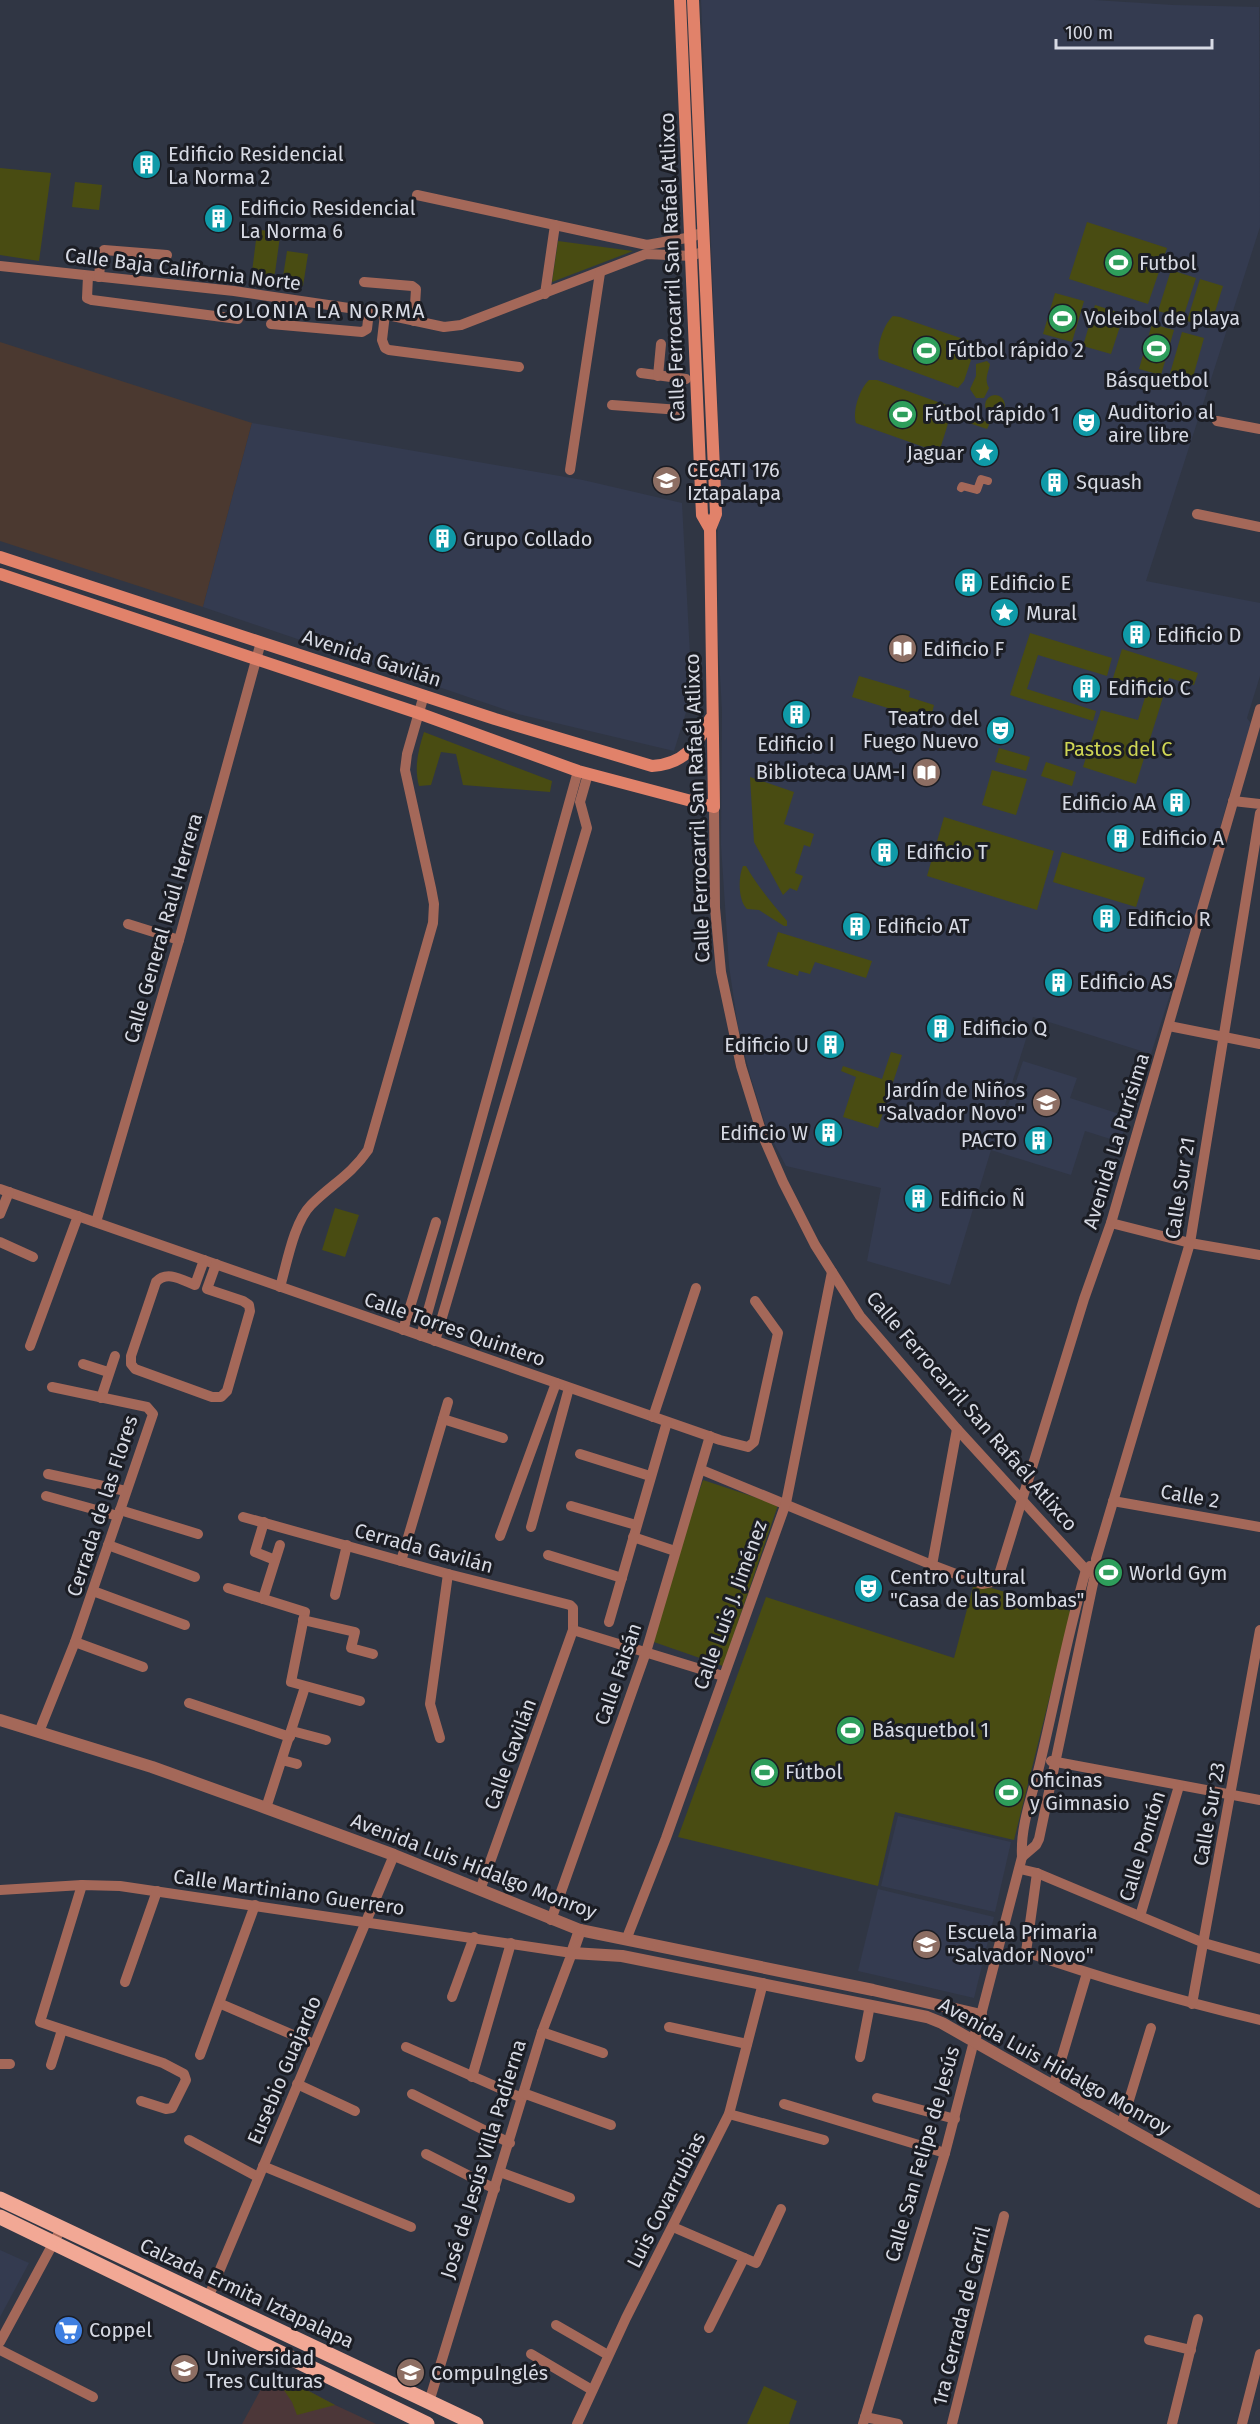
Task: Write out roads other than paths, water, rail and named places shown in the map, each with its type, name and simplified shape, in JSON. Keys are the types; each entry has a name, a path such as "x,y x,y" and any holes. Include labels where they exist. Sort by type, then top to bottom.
{"main road":[{"name":"Calle Ferrocarril San Rafaél Atlixco","path":"680,0 692,237 702,515 710,530"},
{"name":"Calle Ferrocarril San Rafaél Atlixco","path":"693,0 716,514 710,530 714,807"},
{"name":"Avenida Gavilán","path":"0,557 495,719 652,766 663,766 692,750 700,741 712,716"},
{"name":"Avenida Gavilán","path":"0,574 418,713 583,772 714,807"},
{"name":"Calzada Ermita Iztapalapa","path":"0,2199 476,2424"},
{"name":"Calzada Ermita Iztapalapa","path":"0,2217 427,2424"}],"street":[{"path":"417,195 555,225 646,250 692,237 704,230"},
{"path":"545,294 555,225"},
{"path":"167,255 104,250 87,298 238,319"},
{"name":"Calle Baja California Norte","path":"0,266 234,291 369,311 444,327 460,325 545,294 600,273 646,250 692,256 705,250"},
{"path":"570,470 600,273"},
{"path":"364,282 412,286 416,289 414,321"},
{"path":"271,324 363,332 367,329 369,311"},
{"path":"385,314 382,340 385,348 389,350 519,368"},
{"path":"658,376 661,344"},
{"path":"641,374 686,379"},
{"path":"612,405 680,410"},
{"path":"1217,421 1260,429"},
{"path":"962,488 962,486 977,490 981,479 988,481"},
{"path":"1197,514 1260,527"},
{"name":"Calle General Raúl Herrera","path":"96,1222 179,940 261,642"},
{"path":"280,1287 303,1215 312,1204 346,1177 368,1150 433,923 431,888 405,770 424,695"},
{"name":"Avenida La Purísima","path":"932,1565 982,1584 992,1584 997,1581 1084,1299 1111,1223 1260,709"},
{"path":"421,1336 583,772"},
{"path":"435,1341 586,828 580,802 583,772"},
{"path":"1233,801 1260,804"},
{"name":"Calle Ferrocarril San Rafaél Atlixco","path":"714,807 715,908 722,972 741,1066 762,1134 779,1173 815,1245 860,1316 1022,1502 1090,1572"},
{"name":"Calle Sur 21","path":"1090,1572 1096,1559 1190,1243 1260,813"},
{"path":"128,924 179,940"},
{"path":"1169,1026 1260,1044"},
{"path":"0,1214 4,1190"},
{"name":"Calle Torres Quintero","path":"4,1190 667,1422 748,1447 754,1442 778,1333 755,1301"},
{"path":"30,1346 78,1216"},
{"path":"403,1330 436,1222"},
{"path":"1111,1223 1190,1243 1260,1256"},
{"path":"0,1242 33,1257"},
{"path":"204,1260 195,1285 170,1276 160,1278 156,1282 131,1356 131,1364 135,1369 212,1397 220,1397 227,1391 250,1311 249,1305 243,1301 207,1289 216,1264"},
{"name":"Calle Luis J. Jiménez","path":"626,1940 666,1838 786,1503 832,1272"},
{"path":"653,1417 696,1288"},
{"path":"101,1398 115,1356"},
{"path":"83,1364 108,1372"},
{"path":"500,1536 556,1383"},
{"name":"Cerrada de las Flores","path":"39,1732 75,1642 153,1414 147,1407 52,1387"},
{"path":"531,1527 569,1388"},
{"path":"401,1561 448,1402"},
{"path":"443,1419 503,1438"},
{"path":"609,1623 667,1422"},
{"path":"702,1470 932,1565 957,1429"},
{"name":"Calle Faisán","path":"550,1920 646,1652 675,1551 702,1470 710,1436"},
{"path":"580,1454 650,1476"},
{"path":"48,1474 126,1491"},
{"path":"46,1496 198,1534"},
{"name":"Calle 2","path":"1113,1501 1260,1527"},
{"path":"571,1506 636,1525"},
{"name":"Cerrada Gavilán","path":"243,1517 570,1605 574,1613 573,1630"},
{"path":"264,1522 255,1552 275,1560"},
{"path":"633,1537 675,1551"},
{"path":"108,1545 195,1577"},
{"path":"263,1599 280,1545"},
{"path":"335,1595 347,1545"},
{"path":"548,1555 622,1578"},
{"name":"Calle San Felipe de Jesús","path":"864,2420 955,2119 1021,1863 1022,1835 1075,1608 1090,1572"},
{"name":"Calle San Felipe de Jesús","path":"1021,1863 1039,1839 1056,1762 1090,1572"},
{"path":"440,1738 430,1704 448,1574"},
{"path":"228,1588 305,1612 291,1682 360,1701"},
{"path":"93,1591 185,1624"},
{"path":"303,1620 355,1632 351,1648 372,1654"},
{"path":"573,1630 723,1676"},
{"name":"Calle Gavilán","path":"480,1890 573,1630"},
{"name":"Calle Sur 23","path":"1192,2004 1260,1630"},
{"path":"75,1642 142,1667"},
{"path":"266,1808 305,1687"},
{"path":"189,1703 291,1734 326,1740"},
{"name":"Avenida Luis Hidalgo Monroy","path":"0,1720 152,1767 266,1808 394,1855 550,1920 580,1930 873,1990 981,2015"},
{"path":"1041,1759 1260,1800"},
{"path":"282,1760 297,1764"},
{"name":"Calle Pontón","path":"1140,1916 1179,1786"},
{"name":"Eusebio Guajardo","path":"208,2298 394,1855"},
{"path":"1021,1863 1037,1874 1204,1943 1260,1959"},
{"path":"1037,1874 1026,1952 1087,1973 1192,2004 1260,2020"},
{"path":"82,1885 40,2022 163,2063 184,2074 186,2080 172,2108 166,2109 141,2101"},
{"name":"Calle Martiniano Guerrero","path":"0,1890 82,1885 120,1886 572,1953"},
{"path":"125,1982 157,1891"},
{"path":"200,2055 255,1905"},
{"name":"José de Jesús Villa Padierna","path":"429,2402 510,2143 542,2032 580,1930"},
{"path":"452,1997 474,1937"},
{"path":"472,2077 511,1944"},
{"name":"Avenida Luis Hidalgo Monroy","path":"572,1953 593,1952 622,1956 927,2017 974,2041 1053,2087 1122,2122 1260,2202"},
{"path":"1053,2087 1087,1973"},
{"name":"Luis Covarrubias","path":"577,2424 608,2355 729,2114 763,1983"},
{"path":"220,2004 314,2044"},
{"path":"860,2056 870,2004"},
{"path":"669,2026 747,2044"},
{"path":"1122,2122 1151,2028"},
{"path":"51,2065 62,2030"},
{"path":"542,2032 603,2053"},
{"path":"406,2048 472,2077 611,2125"},
{"path":"297,2084 355,2111"},
{"path":"412,2094 510,2143"},
{"path":"877,2098 955,2119"},
{"path":"784,2104 945,2153"},
{"path":"729,2114 824,2140"},
{"path":"189,2140 258,2177"},
{"path":"426,2154 495,2189"},
{"path":"263,2166 411,2227"},
{"path":"501,2172 570,2198"},
{"path":"673,2227 756,2263 781,2209"},
{"name":"1ra Cerrada de Carril","path":"952,2424 1004,2216"},
{"path":"0,2342 62,2227"},
{"path":"709,2328 744,2258"},
{"path":"1172,2424 1198,2319"},
{"path":"556,2325 608,2355"},
{"path":"1149,2340 1191,2350"},
{"path":"0,2350 93,2397"},
{"path":"531,2354 592,2390"},
{"path":"1242,2424 1260,2354"},
{"path":"864,2420 898,2424"}],"place":[{"name":"Edificio Residencial La Norma 2","path":"147,165"},
{"name":"Edificio Residencial La Norma 6","path":"219,219"},
{"name":"Futbol","path":"1118,263"},
{"name":"Voleibol de playa","path":"1063,318"},
{"name":"Básquetbol","path":"1157,349"},
{"name":"Fútbol rápido 2","path":"926,350"},
{"name":"Fútbol rápido 1","path":"903,414"},
{"name":"Auditorio al aire libre","path":"1087,423"},
{"name":"Jaguar","path":"985,453"},
{"name":"CECATI 176 Iztapalapa","path":"666,481"},
{"name":"Squash","path":"1055,482"},
{"name":"Grupo Collado","path":"442,539"},
{"name":"Edificio E","path":"968,583"},
{"name":"Mural","path":"1005,613"},
{"name":"Edificio D","path":"1136,635"},
{"name":"Edificio F","path":"902,649"},
{"name":"Edificio C","path":"1087,688"},
{"name":"Edificio I","path":"796,714"},
{"name":"Teatro del Fuego Nuevo","path":"1000,730"},
{"name":"Biblioteca UAM-I","path":"927,772"},
{"name":"Edificio AA","path":"1177,803"},
{"name":"Edificio A","path":"1120,838"},
{"name":"Edificio T","path":"885,852"},
{"name":"Edificio R","path":"1106,919"},
{"name":"Edificio AT","path":"856,926"},
{"name":"Edificio AS","path":"1058,982"},
{"name":"Edificio Q","path":"941,1028"},
{"name":"Edificio U","path":"830,1045"},
{"name":"Jardín de Niños \"Salvador Novo\"","path":"1046,1102"},
{"name":"Edificio W","path":"829,1133"},
{"name":"PACTO","path":"1038,1140"},
{"name":"Edificio Ñ","path":"919,1199"},
{"name":"World Gym","path":"1108,1573"},
{"name":"Centro Cultural \"Casa de las Bombas\"","path":"869,1589"},
{"name":"Básquetbol 1","path":"851,1730"},
{"name":"Fútbol","path":"764,1772"},
{"name":"Oficinas y Gimnasio","path":"1009,1792"},
{"name":"Escuela Primaria \"Salvador Novo\"","path":"926,1944"},
{"name":"Coppel","path":"68,2330"},
{"name":"Universidad Tres Culturas","path":"185,2369"},
{"name":"CompuInglés","path":"410,2373"}],"district":[{"name":"COLONIA LA NORMA","path":"321,311"}],"park label":[{"name":"Pastos del C","path":"1118,749"}]}
